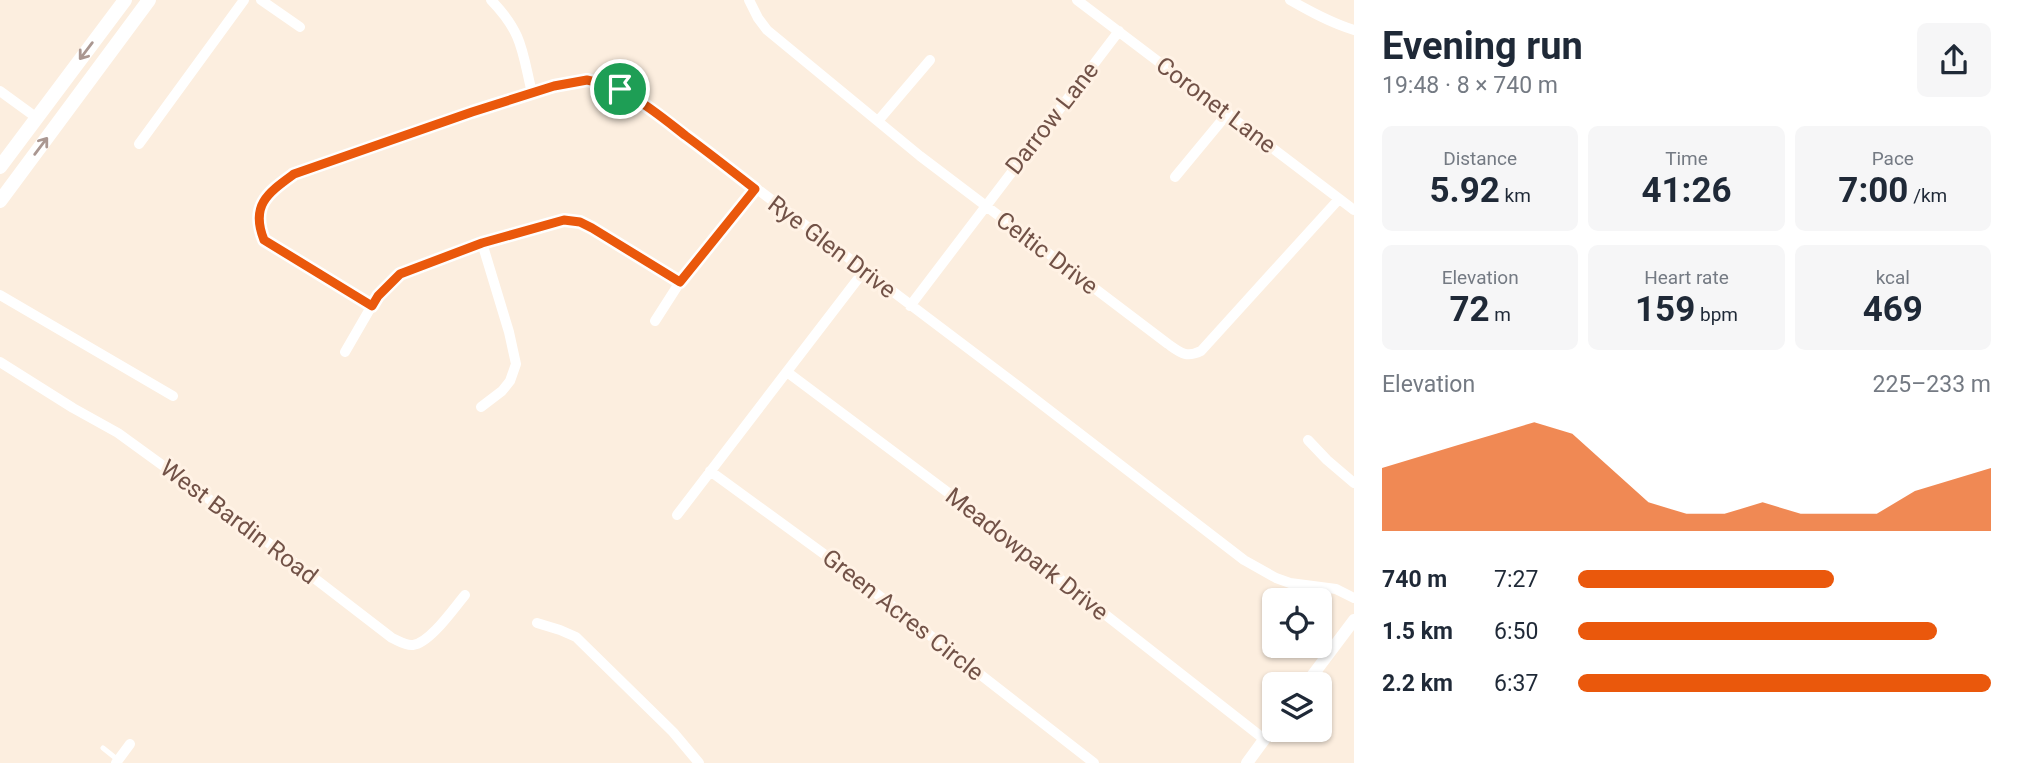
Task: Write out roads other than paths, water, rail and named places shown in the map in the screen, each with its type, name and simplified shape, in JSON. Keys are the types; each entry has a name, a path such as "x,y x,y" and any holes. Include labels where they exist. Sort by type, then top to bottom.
{"main road":[{"path":"0,167 125,0"},
{"path":"0,201 149,0"}],"street":[{"path":"139,144 244,0"},
{"path":"261,0 300,27"},
{"path":"491,0 515,29 532,93"},
{"name":"Celtic Drive","path":"748,0 767,30 878,121 1183,354 1192,355 1201,351 1339,199"},
{"name":"Coronet Lane","path":"1077,0 1354,210"},
{"path":"1290,0 1354,30"},
{"name":"Darrow Lane","path":"910,306 1119,31"},
{"path":"878,121 930,60"},
{"name":"Rye Glen Drive","path":"372,306 264,240 257,222 263,202 273,190 294,174 472,112 554,86 587,80 606,83 642,102 1244,560 1290,583 1336,589 1354,598"},
{"path":"0,91 37,118"},
{"path":"1175,177 1228,113"},
{"path":"655,321 680,282 755,189"},
{"path":"345,352 378,296 400,274 482,243 564,220 580,222 592,228 680,282"},
{"path":"481,407 502,391 510,381 516,364 509,331 482,243"},
{"path":"677,515 864,271"},
{"path":"0,295 173,396"},
{"name":"West Bardin Road","path":"0,362 118,433 253,531 392,638 406,645 420,643 432,634 465,595"},
{"name":"Meadowpark Drive","path":"786,372 982,518 1262,737"},
{"path":"1308,440 1326,460 1354,483"},
{"name":"Green Acres Circle","path":"710,471 850,573 1094,763"},
{"path":"1315,672 1354,620"},
{"path":"537,623 576,637 673,732 699,763"},
{"path":"1247,763 1262,742"},
{"path":"117,762 130,744"}],"lane":[{"path":"103,748 117,762"}]}
